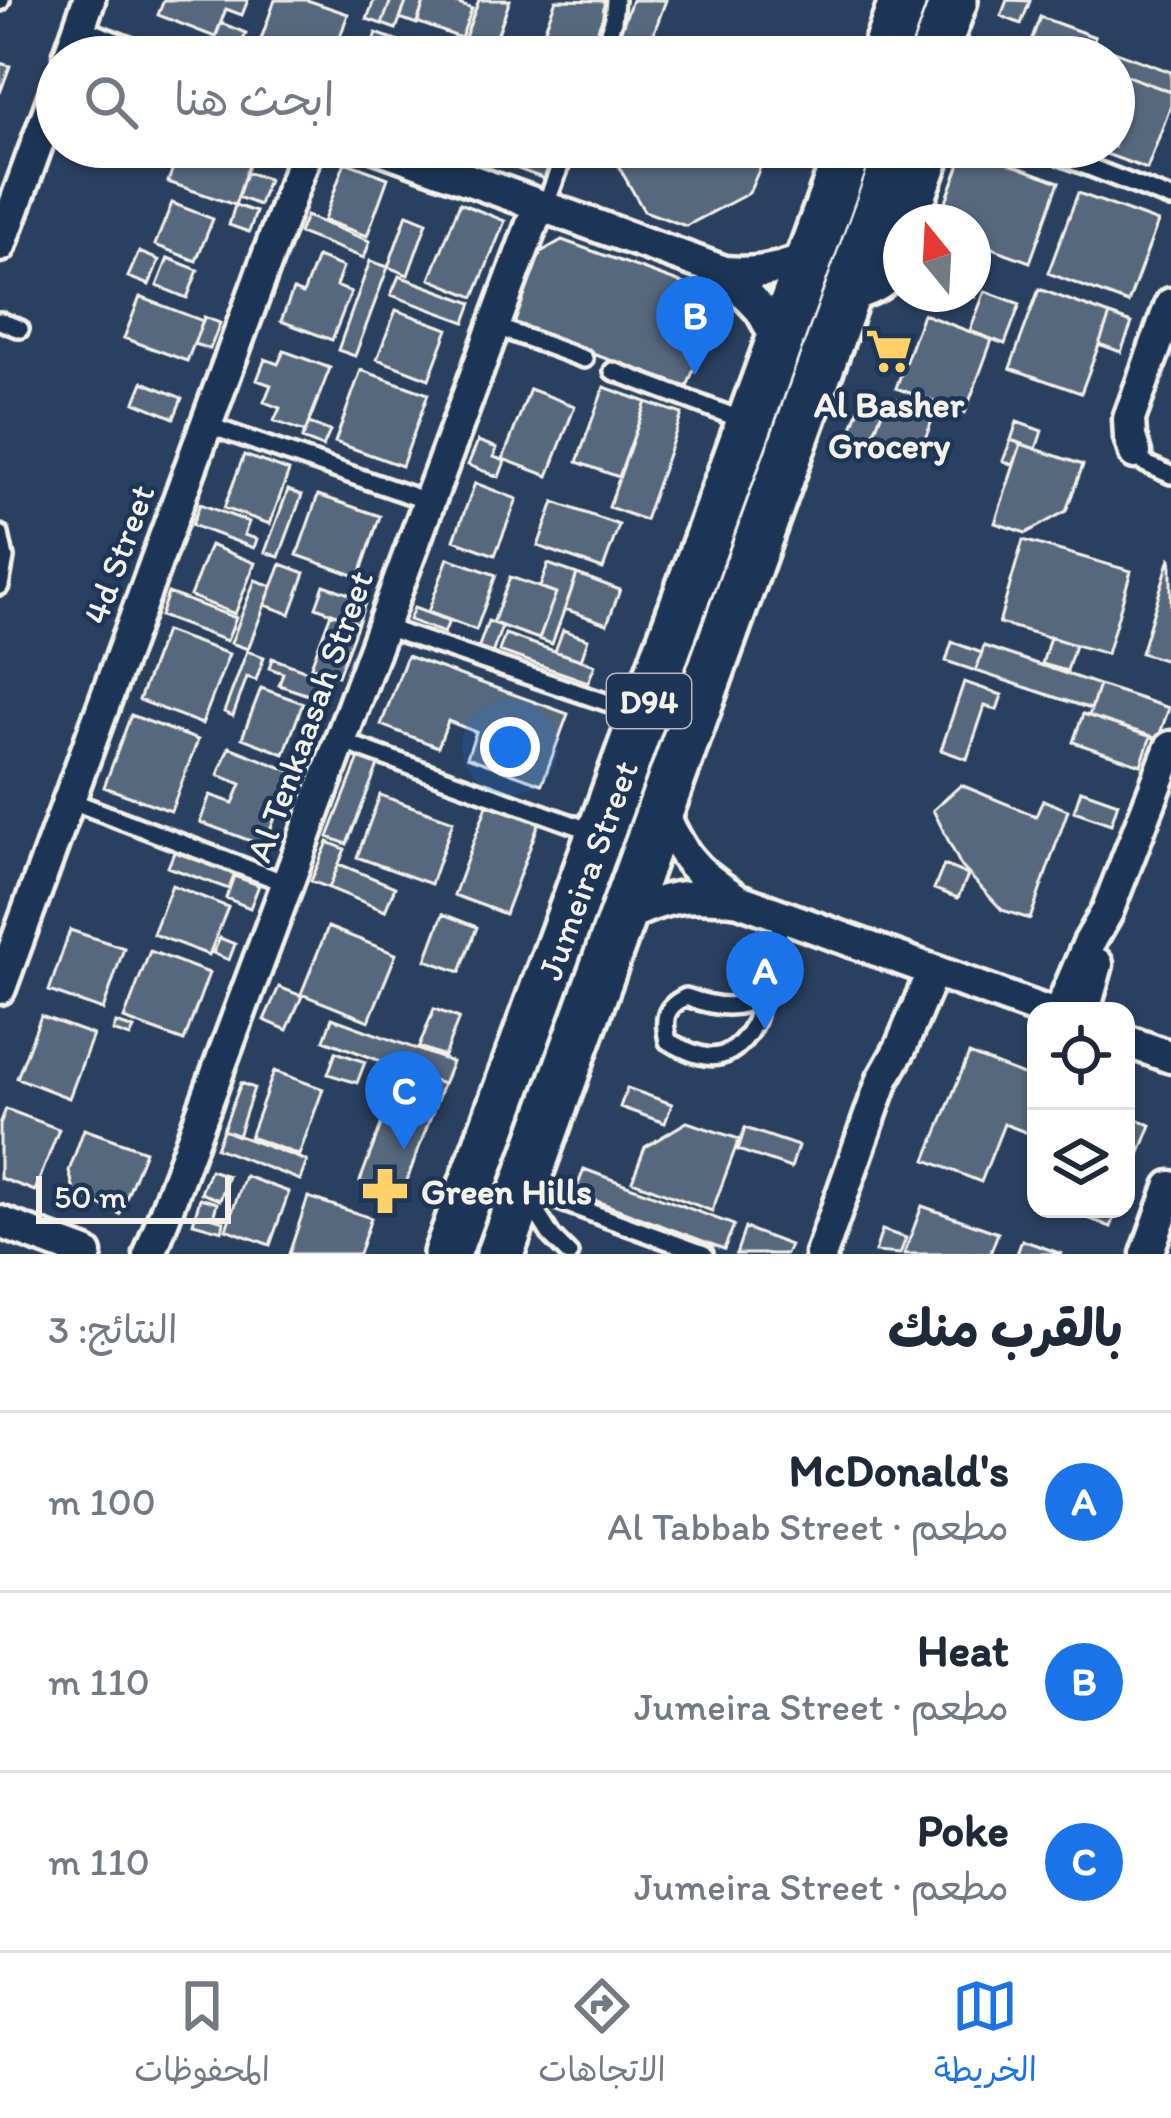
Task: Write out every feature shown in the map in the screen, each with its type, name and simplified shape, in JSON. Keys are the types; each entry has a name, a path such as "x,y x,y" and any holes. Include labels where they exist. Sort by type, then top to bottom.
{"main road":[{"path":"890,36 903,0"},
{"path":"941,36 954,0"},
{"name":"Jumeira Street","path":"447,1254 842,168"},
{"name":"Jumeira Street","path":"500,1254 892,168"}],"street":[{"path":"76,36 89,0"},
{"path":"0,245 36,146"},
{"name":"4d Street","path":"0,988 300,168"},
{"path":"436,168 724,272 777,269 810,256"},
{"path":"917,204 930,168"},
{"name":"Al Tenkaasah Street","path":"150,1254 542,206"},
{"path":"724,272 750,296 778,341"},
{"path":"845,297 883,282"},
{"path":"1135,453 1130,418 1171,304"},
{"path":"1064,1002 1107,911 1171,747"},
{"path":"660,806 689,862 739,900"},
{"path":"621,917 678,896 739,900 1027,1005"},
{"path":"1086,1002 1107,911"},
{"path":"820,1254 884,1079 902,1047 922,967"},
{"path":"1135,1044 1171,1057"},
{"path":"1147,1254 1171,1187"},
{"path":"0,1222 86,1254"}],"lane":[{"path":"608,36 615,0"},
{"path":"542,206 558,168"},
{"path":"1092,168 1171,199"},
{"path":"0,321 20,329"},
{"path":"494,326 584,359"},
{"path":"613,371 748,422"},
{"path":"207,425 430,502"},
{"path":"1135,453 1146,464 1171,475"},
{"path":"0,534 5,559 0,586"},
{"path":"384,627 644,715"},
{"path":"341,741 600,834"},
{"path":"69,800 288,884"},
{"path":"756,996 760,1011 735,1051 713,1058 668,1041 664,1020 676,1002 686,997 712,1006 740,1008 756,996 766,981 783,916"},
{"path":"523,1189 552,1238 569,1254"},
{"path":"523,1189 704,1254"}],"building":[{"path":"164,0 248,0 242,15 226,9 215,36 158,15"},
{"path":"275,0 307,0 348,14 340,36 262,36"},
{"path":"374,0 391,0 382,24 367,19"},
{"path":"391,0 407,0 396,29 382,24"},
{"path":"407,0 425,0 417,24 400,18"},
{"path":"425,0 448,0 472,9 462,36 417,22"},
{"path":"479,0 510,0 497,36 466,36"},
{"path":"556,0 609,1 595,36 542,36"},
{"path":"632,0 666,0 653,36 619,36"},
{"path":"1007,0 1030,1 1021,24 1001,16"},
{"path":"1040,17 1092,36 1033,36"},
{"path":"221,23 246,33 245,36 216,36"},
{"path":"1135,59 1171,72 1171,92 1135,79"},
{"path":"0,63 10,66 0,93"},
{"path":"1135,79 1171,92 1171,105 1147,169 1135,165"},
{"path":"173,168 248,168 235,205 168,182"},
{"path":"343,168 361,168 388,178 367,236 324,220"},
{"path":"516,168 549,168 545,179"},
{"path":"620,168 760,168 749,193 686,226 644,211"},
{"path":"958,168 1021,168 1059,182 1030,262 991,248 991,204 945,204"},
{"path":"246,172 268,179 259,205 238,197"},
{"path":"1078,193 1158,222 1128,303 1048,273"},
{"path":"172,203 213,219 196,261 155,245"},
{"path":"460,203 505,221 474,297 430,279"},
{"path":"235,205 256,212 249,232 229,225"},
{"path":"407,214 427,222 408,275 388,267"},
{"path":"306,216 370,241 364,258 299,233"},
{"path":"562,240 706,292 715,313 687,387 513,326 539,253"},
{"path":"139,252 159,260 149,285 128,277"},
{"path":"317,257 343,267 336,286 351,292 332,340 281,321 293,290 303,294"},
{"path":"168,258 198,270 187,298 157,286"},
{"path":"370,261 388,267 355,356 338,350"},
{"path":"399,276 472,303 465,322 391,295"},
{"path":"1039,289 1110,315 1081,393 1010,368"},
{"path":"991,293 1020,304 1005,344 970,331 977,312 991,312"},
{"path":"140,297 203,321 187,361 124,338"},
{"path":"396,310 448,329 429,379 377,359"},
{"path":"923,314 992,340 965,413 896,388"},
{"path":"1110,315 1132,323 1121,352 1099,344"},
{"path":"204,317 220,323 210,349 194,344"},
{"path":"284,351 330,368 305,432 274,421 280,408 264,402 271,385 257,380 265,359 278,364"},
{"path":"361,370 428,394 402,466 335,442"},
{"path":"143,382 182,398 174,418 135,402"},
{"path":"604,387 646,402 619,477 577,462"},
{"path":"530,389 575,406 548,476 503,459"},
{"path":"865,392 886,400 871,441 850,433"},
{"path":"888,396 935,412 920,453 873,435"},
{"path":"646,402 682,414 645,520 609,507"},
{"path":"1017,422 1042,431 1036,449 1011,440"},
{"path":"309,423 330,431 323,447 302,439"},
{"path":"1011,440 1021,444 1013,465 1003,461"},
{"path":"478,441 497,448 494,457 505,461 499,477 468,465"},
{"path":"1021,444 1083,465 1066,511 1026,533 995,523"},
{"path":"244,455 289,471 270,524 224,508"},
{"path":"475,483 517,499 495,555 454,540"},
{"path":"288,490 302,495 279,557 265,552"},
{"path":"318,495 380,516 359,577 297,555"},
{"path":"554,502 619,525 603,569 538,546"},
{"path":"200,504 249,522 244,535 257,539 254,548 192,525"},
{"path":"1023,540 1131,571 1107,654 999,623"},
{"path":"210,545 255,563 235,614 190,596"},
{"path":"448,558 496,575 476,630 428,612"},
{"path":"1171,559 1171,662 1141,653"},
{"path":"281,564 305,573 290,614 265,605"},
{"path":"548,564 577,574 552,644 539,639 556,593 540,587"},
{"path":"577,574 620,590 607,624 565,609"},
{"path":"510,577 556,593 539,639 493,623"},
{"path":"255,580 272,586 248,649 231,643"},
{"path":"324,585 366,600 358,623 316,607"},
{"path":"168,593 236,618 227,641 160,616"},
{"path":"414,608 449,621 444,633 409,620"},
{"path":"331,613 358,623 338,676 311,666"},
{"path":"488,621 502,626 492,654 478,649"},
{"path":"563,630 588,639 581,660 555,651"},
{"path":"165,631 229,654 202,724 139,700"},
{"path":"505,634 595,665 588,682 499,651"},
{"path":"1050,637 1075,645 1067,671 1042,664"},
{"path":"952,642 982,653 976,671 946,661"},
{"path":"984,646 1099,685 1091,709 976,671"},
{"path":"247,651 264,657 256,680 247,677 233,716 224,712"},
{"path":"407,656 568,714 542,784 467,757 476,732 448,721 438,747 381,725"},
{"path":"272,658 331,680 323,700 279,685 283,673 269,668"},
{"path":"964,682 1002,695 997,710 985,706 967,759 941,750"},
{"path":"1099,685 1169,708 1158,739 1089,716"},
{"path":"261,688 303,703 284,754 242,738"},
{"path":"1083,714 1151,736 1141,765 1073,742"},
{"path":"131,715 198,740 171,811 104,787"},
{"path":"229,747 293,772 264,846 200,822 210,795 233,803 241,784 218,775"},
{"path":"361,753 380,760 347,844 328,837"},
{"path":"961,785 1036,816 1043,800 1068,810 1030,919 1002,910 961,866 933,810"},
{"path":"1081,790 1118,803 1111,824 1074,811"},
{"path":"380,795 453,821 431,884 357,857"},
{"path":"489,800 541,818 505,914 454,895"},
{"path":"328,842 345,849 329,888 311,881"},
{"path":"175,850 235,873 229,889 168,867"},
{"path":"339,864 395,887 385,911 329,888"},
{"path":"944,865 968,875 958,898 934,889"},
{"path":"234,876 259,885 250,908 226,898"},
{"path":"172,885 228,907 209,955 153,934"},
{"path":"443,914 477,927 460,972 426,960"},
{"path":"328,927 396,954 369,1021 301,994"},
{"path":"70,930 124,948 103,1010 49,991"},
{"path":"220,938 235,944 229,960 213,953"},
{"path":"150,951 209,973 184,1041 124,1019"},
{"path":"279,987 302,996 287,1030 264,1020"},
{"path":"434,1009 459,1018 444,1056 419,1047"},
{"path":"41,1016 93,1035 69,1098 17,1078"},
{"path":"332,1018 452,1062 443,1084 324,1040"},
{"path":"116,1023 134,1029 130,1037 113,1031"},
{"path":"336,1052 365,1062 357,1083 328,1074"},
{"path":"969,1054 1027,1077 1027,1133 1004,1124 981,1182 926,1160"},
{"path":"402,1069 443,1084 401,1196 360,1181"},
{"path":"274,1071 323,1089 299,1155 250,1137"},
{"path":"241,1083 254,1088 238,1136 223,1130"},
{"path":"627,1088 672,1104 665,1123 620,1107"},
{"path":"6,1109 59,1129 35,1191 0,1178 0,1124"},
{"path":"1135,1119 1151,1125 1135,1165"},
{"path":"687,1122 739,1139 712,1211 632,1181 645,1147"},
{"path":"745,1128 798,1146 791,1168 738,1150"},
{"path":"84,1129 145,1151 120,1214 75,1194 69,1171"},
{"path":"223,1130 307,1161 300,1180 216,1148"},
{"path":"584,1169 734,1225 724,1249 575,1193"},
{"path":"210,1170 228,1176 220,1200 201,1193"},
{"path":"245,1176 289,1192 270,1245 226,1229"},
{"path":"308,1197 371,1218 359,1254 289,1254"},
{"path":"200,1198 217,1203 213,1218 224,1221 222,1231 193,1223"},
{"path":"922,1206 998,1233 990,1254 904,1254"},
{"path":"1088,1218 1114,1218 1111,1227"},
{"path":"745,1228 790,1245 786,1254 736,1254"},
{"path":"882,1230 906,1238 900,1254 875,1252"},
{"path":"1022,1240 1062,1254 1017,1254"}],"place":[{"name":"Al Basher Grocery","path":"889,351"},
{"name":"Heat","path":"695,375"},
{"name":"McDonald's","path":"765,1030"},
{"name":"Poke","path":"404,1150"},
{"name":"Green Hills","path":"385,1191"}]}
